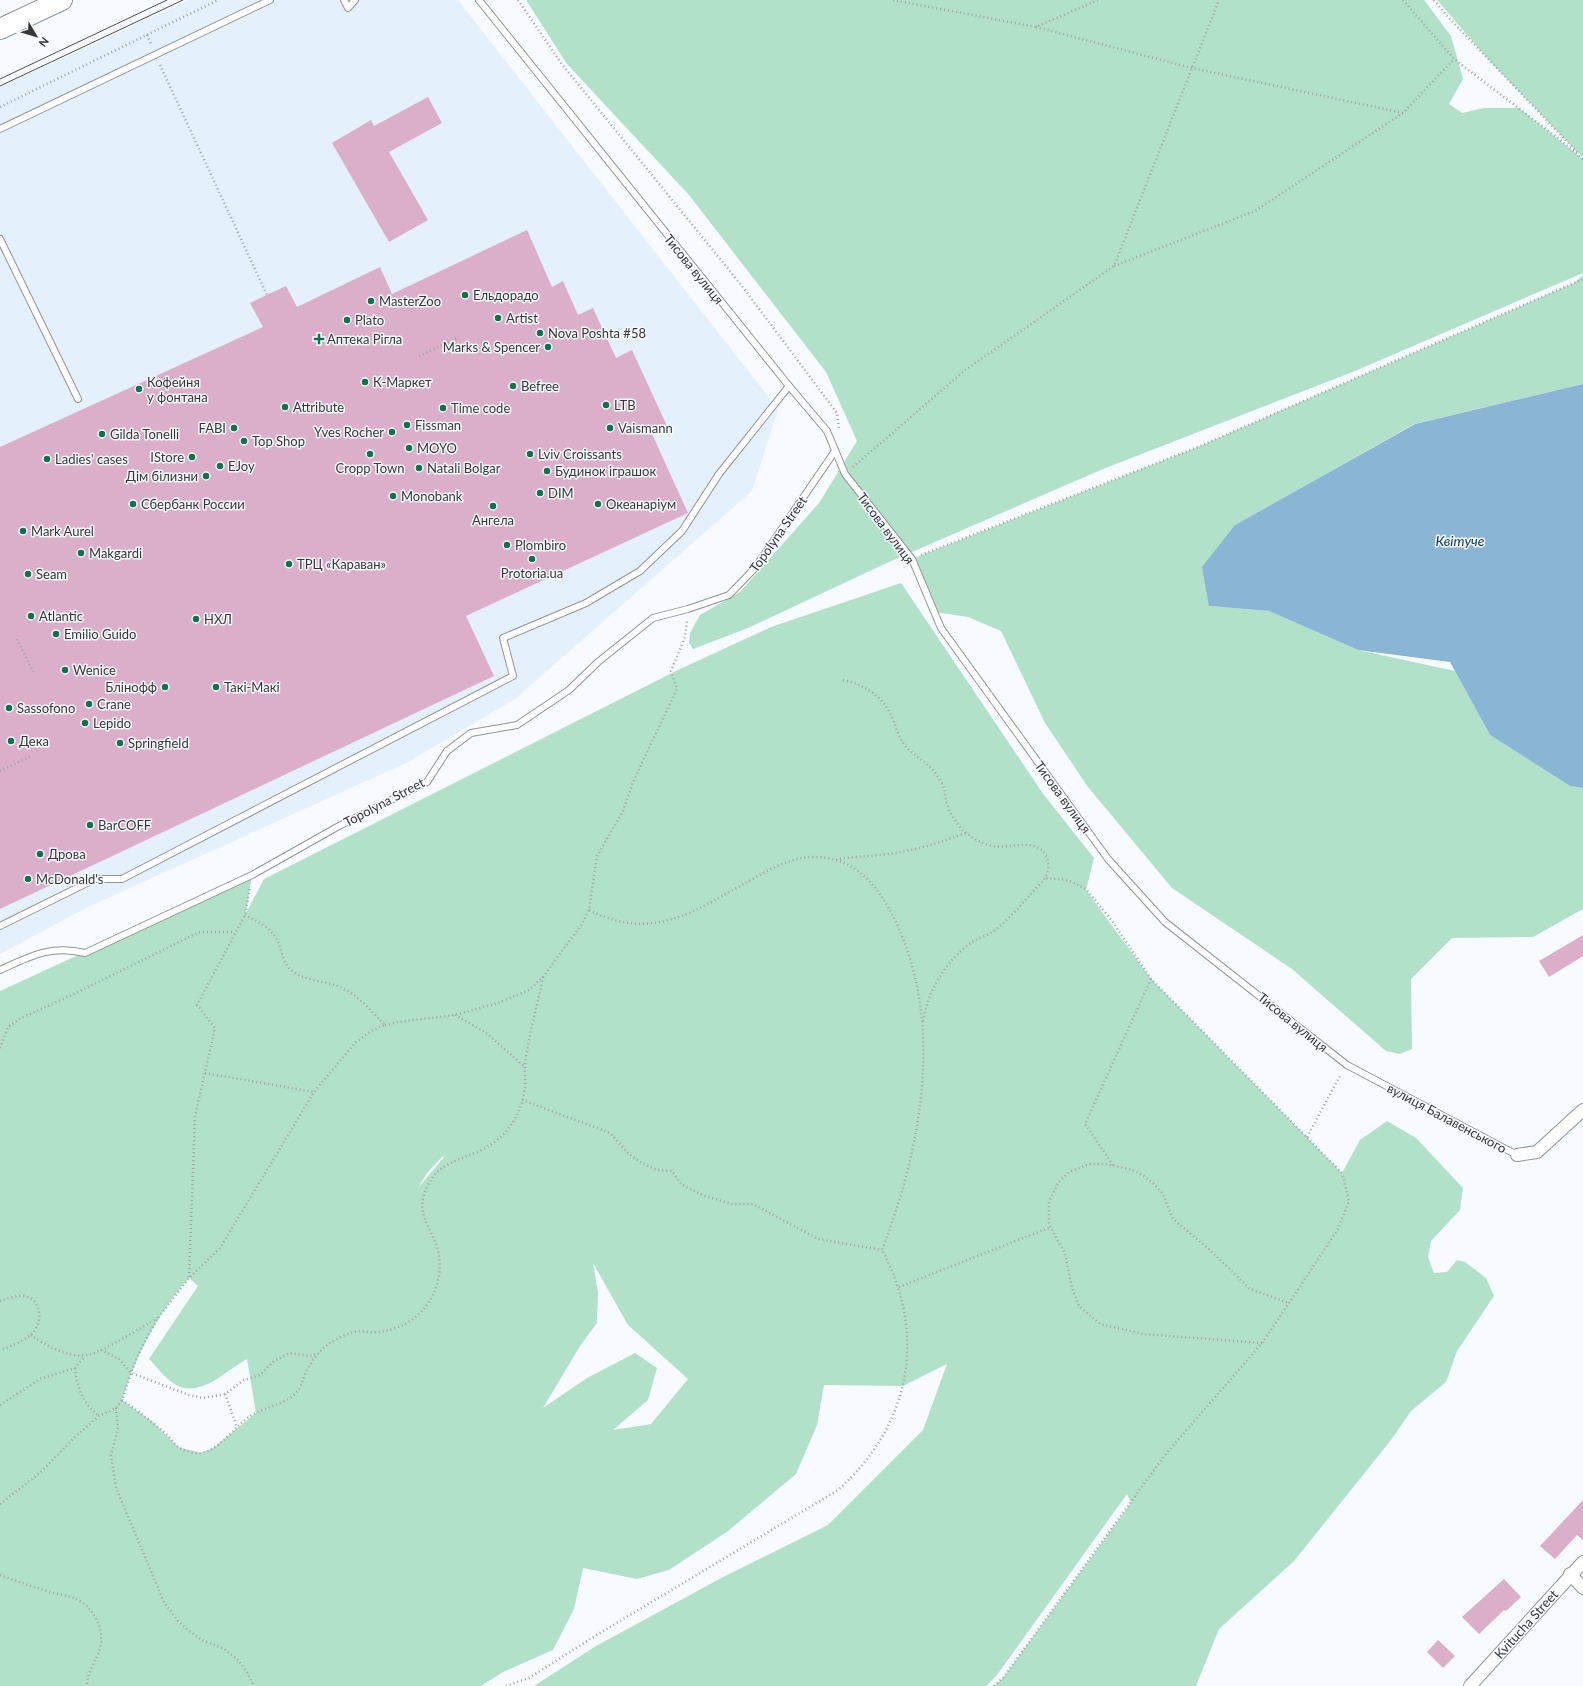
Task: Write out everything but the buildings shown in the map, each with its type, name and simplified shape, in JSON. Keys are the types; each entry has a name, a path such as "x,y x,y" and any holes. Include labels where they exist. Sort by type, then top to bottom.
{"main road":[{"path":"0,29 62,0"}],"street":[{"name":"вулиця Балавенського","path":"1517,1155 1538,1152 1583,1110"},
{"name":"Kvitucha Street","path":"1470,1686 1570,1574 1583,1562"},
{"path":"1570,1574 1583,1588"}],"lane":[{"path":"0,129 270,0"},
{"path":"344,0 348,8 355,0"},
{"name":"Тисова вулиця","path":"479,0 789,386 827,431 845,474 912,559 941,628 1108,859 1165,922 1347,1065"},
{"path":"0,239 78,399"},
{"path":"0,926 95,879 122,878 514,676 503,638 586,603 640,571 682,531 719,474 789,386"},
{"name":"Topolyna Street","path":"0,970 39,952 70,949 85,953 252,875 339,826 427,782 447,751 471,733 517,725 569,690 598,662 654,618 688,609 729,595 755,568 835,451"},
{"name":"вулиця Балавенського","path":"1347,1065 1517,1155"}],"path":[{"path":"0,107 218,0"},
{"path":"518,0 561,63 742,286 837,412 840,436"},
{"path":"893,0 1036,27 1192,68 1403,113"},
{"path":"1036,27 1098,0"},
{"path":"1114,266 1219,0"},
{"path":"1403,0 1454,59 1583,158"},
{"path":"1434,0 1448,17 1583,158"},
{"path":"147,35 267,295"},
{"path":"845,474 964,371 1114,266 1255,211 1403,113 1454,59"},
{"path":"912,559 1198,447 1583,279"},
{"path":"419,356 457,338"},
{"path":"0,1504 42,1472 77,1435 99,1416 116,1408 122,1400 131,1373 146,1339 158,1318 189,1278 220,1248 314,1092 356,1042 373,1030 385,1025 455,1015 498,1003 529,990 544,977 582,924 589,910 597,856 623,811 633,782 677,689 671,671 685,637 688,609"},
{"path":"17,639 33,672"},
{"path":"843,680 868,689 884,704 892,718 896,734 909,750 925,762 938,777 944,788 950,813 966,833 978,841 992,846 1008,847 1026,844 1037,847 1048,861 1048,869 1045,878 998,929 971,943 949,964 938,980 929,998 922,1028"},
{"path":"0,771 31,756"},
{"path":"835,860 850,856 878,856 924,848 966,833"},
{"path":"506,1686 529,1678 595,1636 838,1490 850,1480 870,1456 887,1430 903,1386 908,1339 904,1308 899,1287 882,1250 898,1208 915,1141 922,1081 922,1028 920,1004 910,962 890,911 878,890 870,880 854,868 835,860 809,857 783,863 694,912 669,921 651,924 624,922 606,918 589,910"},
{"path":"189,1278 194,1116 215,1028 197,1005 234,932 245,915 252,875"},
{"path":"994,1686 1003,1678 1165,1455 1262,1343 1338,1228 1349,1201 1342,1174 1151,979 1112,921 1086,889 1068,880 1045,878"},
{"path":"245,915 268,928 279,942 285,963 290,969 298,974 344,989 359,1000 385,1025"},
{"path":"0,1048 8,1027 21,1018 70,996 200,932 234,932"},
{"path":"122,1400 149,1418 168,1435 176,1446 188,1452 201,1453 211,1449 251,1415 293,1396 301,1386 308,1369 318,1354 331,1342 348,1334 359,1331 382,1332 399,1328 414,1319 426,1307 434,1292 439,1270 437,1247 426,1225 423,1213 423,1200 428,1184 438,1171 448,1163 474,1155 497,1140 511,1125 522,1100 525,1080 524,1066 544,977"},
{"path":"1113,1166 1085,1124 1151,979"},
{"path":"455,1015 494,1039 524,1066"},
{"path":"1306,1137 1347,1065"},
{"path":"205,1073 314,1092"},
{"path":"522,1100 610,1133 629,1154 640,1162 657,1170 672,1171 682,1185 706,1196 732,1204 753,1204 818,1239 882,1250"},
{"path":"1262,1343 1143,1334 1100,1324 1078,1306 1072,1288 1065,1253 1051,1227 1048,1214 1050,1198 1055,1186 1063,1177 1077,1168 1089,1164 1101,1163 1134,1171 1152,1182 1166,1199 1173,1219 1210,1250 1250,1289 1289,1303"},
{"path":"899,1287 1051,1227"},
{"path":"0,1301 19,1295 28,1296 34,1300 39,1309 40,1320 31,1334 0,1350"},
{"path":"31,1334 56,1350 86,1355 101,1350 158,1318"},
{"path":"101,1350 118,1359 131,1373 189,1395 203,1398 226,1394 244,1380 260,1375 274,1362 290,1353 308,1356 318,1354"},
{"path":"0,1405 40,1379 75,1368 86,1355"},
{"path":"75,1368 77,1382 82,1396 92,1410 99,1416"},
{"path":"226,1394 237,1427"},
{"path":"116,1408 118,1429 111,1454 116,1488 164,1602 178,1621 189,1631 202,1640 224,1649 237,1659 247,1672 254,1686"},
{"path":"0,1575 44,1590 74,1598 92,1611 99,1624 101,1643 98,1654 89,1670 87,1686"}],"shaded area":[{"path":"189,0 458,0 778,409 752,491 515,699 406,763 88,907 0,954 0,87"}],"green space":[{"path":"526,0 1424,0 1451,36 1463,79 1449,104 1462,113 1484,108 1519,108 1583,159 1583,273 1355,371 1103,469 889,562 748,628 693,649 689,643 690,633 700,615 740,592 819,503 857,441 826,372 689,195 567,64"},
{"path":"1437,0 1583,0 1583,158 1487,58"},
{"path":"1583,275 1583,384 1414,424 1235,525 1209,606 1269,611 1358,650 1455,671 1490,735 1570,786 1583,788 1583,909 1533,937 1452,938 1411,979 1412,1049 1400,1054 1386,1051 1292,969 1172,888 1088,787 1045,723 1001,631 968,617 935,612 912,559 1198,447 1574,283"},
{"path":"901,583 1044,795 1094,858 1086,890 1151,979 1342,1173 1360,1140 1387,1121 1416,1138 1463,1188 1460,1210 1431,1241 1428,1257 1434,1273 1447,1272 1457,1260 1465,1262 1486,1278 1494,1296 1457,1351 1446,1382 1411,1411 1391,1440 1294,1561 1219,1629 1196,1686 994,1686 1003,1678 1131,1503 1127,1494 997,1675 986,1686 534,1686 596,1646 725,1576 828,1525 923,1430 947,1364 903,1386 824,1385 817,1425 796,1474 728,1531 669,1570 637,1579 583,1568 574,1609 553,1650 503,1672 481,1686 0,1686 0,991 252,875 246,913 264,879 678,670 771,627","holes":["443,1156 444,1157 418,1188 427,1173","593,1263 628,1325 688,1379 651,1424 613,1430 648,1400 657,1368 635,1353 587,1378 543,1408 580,1346 597,1323 598,1292","189,1278 198,1286 149,1359 170,1381 183,1388 193,1388 212,1382 247,1359 256,1413 213,1448 201,1453 178,1447 154,1423 122,1400 134,1367 149,1335 167,1306"]}],"water":[{"name":"Квітуче","path":"1583,384 1583,788 1570,786 1490,735 1450,662 1358,650 1269,611 1209,606 1202,567 1235,525 1415,424"}],"tram line":[{"path":"0,79 167,0"},
{"path":"0,86 183,0"}],"place":[{"name":"Ельдорадо","path":"465,295"},
{"name":"MasterZoo","path":"371,301"},
{"name":"Artist","path":"498,318"},
{"name":"Plato","path":"347,320"},
{"name":"Nova Poshta #58","path":"540,333"},
{"name":"Аптека Рігла","path":"319,339"},
{"name":"Marks & Spencer","path":"548,347"},
{"name":"К-Маркет","path":"365,382"},
{"name":"Befree","path":"513,386"},
{"name":"Кофейня у фонтана","path":"139,389"},
{"name":"LTB","path":"606,405"},
{"name":"Attribute","path":"285,407"},
{"name":"Time code","path":"443,408"},
{"name":"Fissman","path":"407,425"},
{"name":"FABI","path":"234,428"},
{"name":"Vaismann","path":"610,428"},
{"name":"Yves Rocher","path":"392,432"},
{"name":"Gilda Tonelli","path":"102,434"},
{"name":"Top Shop","path":"244,441"},
{"name":"MOYO","path":"409,448"},
{"name":"Cropp Town","path":"370,454"},
{"name":"Lviv Croissants","path":"530,454"},
{"name":"IStore","path":"192,457"},
{"name":"Ladies' cases","path":"47,459"},
{"name":"EJoy","path":"220,466"},
{"name":"Natali Bolgar","path":"419,468"},
{"name":"Будинок іграшок","path":"547,471"},
{"name":"Дім білизни","path":"206,476"},
{"name":"DIM","path":"540,493"},
{"name":"Monobank","path":"393,496"},
{"name":"Сбербанк России","path":"133,504"},
{"name":"Океанаріум","path":"598,504"},
{"name":"Ангела","path":"493,506"},
{"name":"Mark Aurel","path":"23,531"},
{"name":"Plombiro","path":"507,545"},
{"name":"Makgardi","path":"81,553"},
{"name":"Protoria.ua","path":"532,559"},
{"name":"ТРЦ «Караван»","path":"289,564"},
{"name":"Seam","path":"28,574"},
{"name":"Atlantic","path":"31,616"},
{"name":"НХЛ","path":"196,619"},
{"name":"Emilio Guido","path":"56,634"},
{"name":"Wenice","path":"65,670"},
{"name":"Блінофф","path":"165,687"},
{"name":"Такі-Макі","path":"216,687"},
{"name":"Crane","path":"89,704"},
{"name":"Sassofono","path":"9,708"},
{"name":"Lepido","path":"85,723"},
{"name":"Дека","path":"11,741"},
{"name":"Springfield","path":"120,743"},
{"name":"BarCOFF","path":"90,825"},
{"name":"Дрова","path":"40,854"},
{"name":"McDonald's","path":"28,879"}]}
